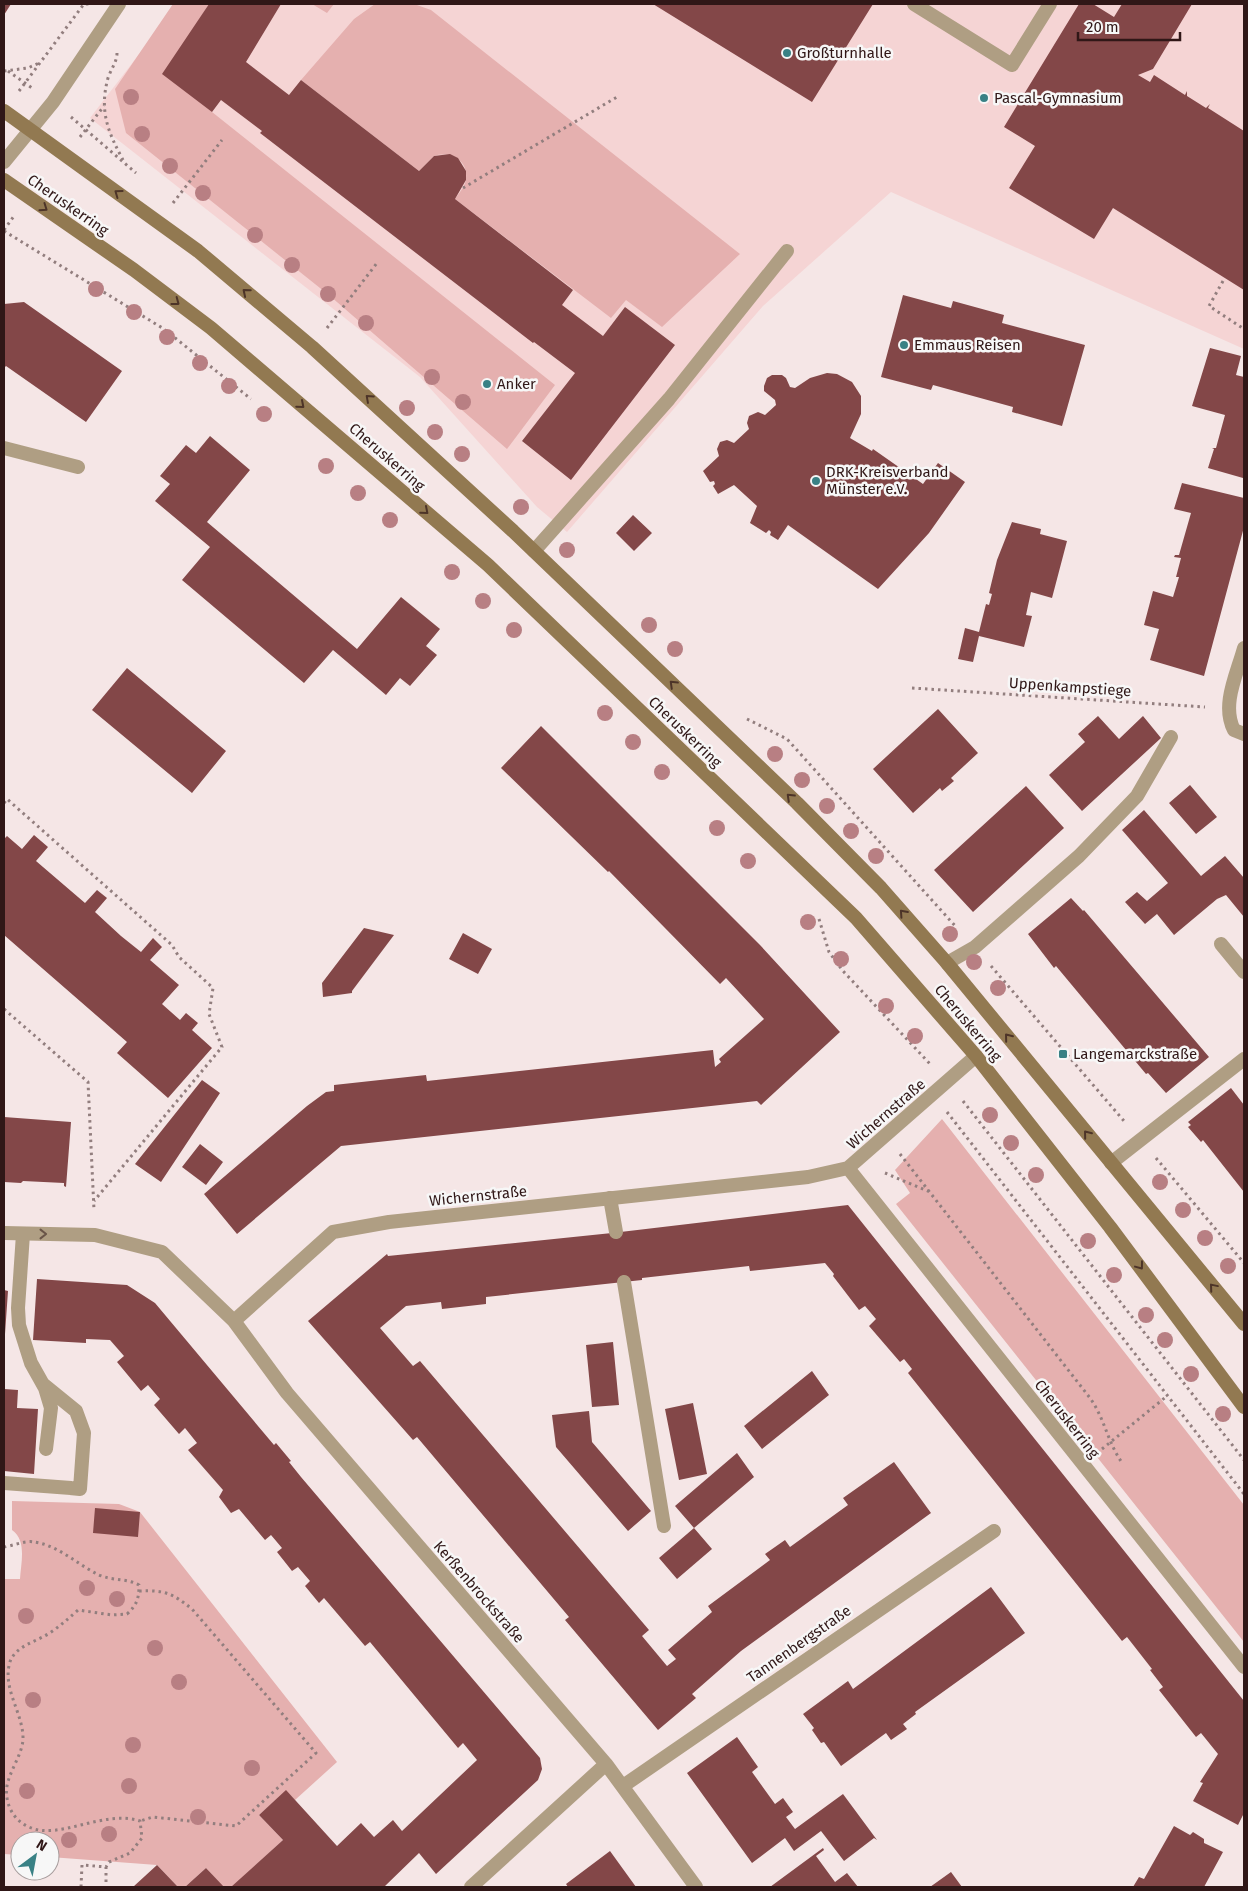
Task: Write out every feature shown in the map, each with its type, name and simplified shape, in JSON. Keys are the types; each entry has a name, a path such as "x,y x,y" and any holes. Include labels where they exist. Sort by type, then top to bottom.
{"main road":[{"name":"Cheruskerring","path":"4,111 198,251 398,424 534,551 796,803 881,888 947,963 1244,1324"},
{"name":"Cheruskerring","path":"4,180 134,270 211,328 488,565 856,918 976,1056 1110,1227 1244,1407"}],"street":[{"path":"4,162 53,102 119,4"},
{"path":"914,4 1012,65 1050,4"},
{"path":"534,551 669,399 787,251"},
{"path":"4,448 78,468"},
{"path":"1244,648 1228,708 1228,719 1234,730 1244,734"},
{"path":"947,963 975,947 1079,856 1136,796 1171,737"},
{"path":"1222,944 1244,972"},
{"name":"Wichernstraße","path":"234,1320 333,1232 389,1222 808,1176 852,1165 976,1056"},
{"path":"1110,1163 1244,1059"},
{"name":"Cheruskerring","path":"852,1165 1081,1463 1244,1667"},
{"path":"610,1198 616,1232"},
{"path":"4,1233 95,1235 162,1252 234,1320"},
{"path":"23,1234 18,1308 19,1325 31,1363 42,1383 51,1408 46,1449"},
{"path":"624,1282 664,1526"},
{"name":"Kerßenbrockstraße","path":"234,1320 287,1393 606,1764 696,1887"},
{"path":"4,1484 80,1489 84,1433 76,1411 42,1383"},
{"name":"Tannenbergstraße","path":"623,1786 994,1531"},
{"path":"471,1887 606,1764"}],"path":[{"path":"53,102 125,163 108,133 104,106 108,78 117,58 117,49"},
{"path":"4,71 28,68 40,63 4,111"},
{"path":"463,188 617,97"},
{"path":"171,205 222,140"},
{"path":"4,232 164,329 256,402"},
{"path":"326,330 377,263"},
{"path":"1224,281 1209,306 1244,329"},
{"name":"Uppenkampstiege","path":"912,688 1228,708"},
{"path":"4,803 7,799 55,839 172,945 179,956 213,988 209,1014 222,1047 94,1200"},
{"path":"818,918 829,952 843,971 947,1082 1244,1460"},
{"path":"4,1009 88,1082 95,1235"},
{"path":"932,1094 1244,1494"},
{"path":"886,1136 1090,1398 1099,1411 1110,1443 1123,1464"},
{"path":"852,1165 930,1192"},
{"path":"1081,1463 1110,1443 1167,1396"},
{"path":"4,1547 33,1541 63,1554 98,1574 114,1580 128,1579 139,1585 136,1606 127,1614 78,1610 46,1635 23,1646 11,1659 6,1676 23,1739 9,1779 7,1798 15,1818 29,1828 45,1831 105,1818 127,1817 140,1821 153,1817 236,1826 316,1753 192,1610 175,1595 160,1590 139,1591"},
{"path":"106,1887 106,1867 109,1862 130,1853 142,1838 140,1821"},
{"path":"81,1887 82,1865 106,1867"}],"shaded area":[{"path":"173,4 1244,4 1244,349 891,192 763,306 567,532 537,507 420,377 90,118 153,36"},
{"path":"173,4 209,4 188,37 212,112 555,385 507,449 330,296 126,133 115,89"},
{"path":"312,4 334,4 327,13"},
{"path":"375,4 414,4 431,10 740,254 662,327 626,300 611,318 455,199 466,181 466,171 461,161 446,155 434,156 419,171 301,80 354,19"},
{"path":"942,1119 1244,1505 1244,1642 896,1204 910,1193 895,1170"},
{"path":"12,1501 119,1504 140,1512 337,1762 295,1800 286,1791 259,1815 283,1840 232,1887 223,1887 206,1868 185,1887 178,1887 157,1865 60,1858 60,1831 10,1831 10,1854 4,1854 4,1579 20,1579 22,1559 20,1540 12,1530"}],"building":[{"path":"4,4 11,4 4,15"},
{"path":"209,4 281,4 246,62 289,95 301,80 419,171 434,156 450,154 458,158 466,171 466,180 455,199 573,290 562,305 603,336 625,307 675,345 571,480 522,441 575,373 533,343 260,133 262,131 221,100 212,112 162,74"},
{"name":"Großturnhalle","path":"653,4 873,4 812,102"},
{"path":"1079,4 1093,4 1114,17 1122,4 1192,4 1153,69 1138,75 1150,82 1154,75 1185,95 1187,91 1187,96 1206,108 1210,104 1208,108 1244,131 1244,290 1113,208 1094,239 1009,188 1035,146 1004,127"},
{"path":"903,295 951,308 953,301 1004,315 1002,323 1085,345 1062,426 1012,412 1013,407 933,385 931,390 881,377"},
{"path":"24,302 122,371 86,422 6,366 4,368 4,304"},
{"path":"1210,348 1241,356 1236,375 1244,377 1243,478 1208,468 1214,449 1212,448 1216,448 1225,415 1192,406"},
{"name":"DRK-Kreisverband Münster e.V.","path":"827,373 837,374 852,382 861,396 861,414 850,438 872,451 873,449 923,484 938,463 965,482 929,533 878,589 788,525 778,540 770,535 771,532 769,530 766,533 750,523 757,506 734,485 718,494 713,486 715,484 714,481 710,482 703,471 719,456 717,449 720,442 727,440 734,443 749,429 747,423 749,416 758,412 765,415 776,405 775,400 764,391 767,378 772,375 782,375 786,378 790,387 795,388 810,378"},
{"path":"210,436 250,470 207,522 357,649 401,597 440,629 426,646 437,655 410,686 400,678 386,695 333,650 304,683 182,580 210,547 155,501 170,484 160,476 186,445 196,453"},
{"path":"1182,483 1244,498 1244,527 1204,676 1150,660 1159,629 1144,625 1153,591 1173,597 1179,577 1176,577 1181,558 1174,557 1179,555 1191,513 1174,509"},
{"path":"633,515 652,533 634,551 616,533"},
{"path":"1012,522 1041,529 1040,534 1067,541 1052,598 1031,592 1026,615 1032,616 1024,647 979,636 973,662 958,659 965,628 979,632 986,604 989,605 992,594 989,593 997,560"},
{"path":"127,668 226,751 192,793 92,710"},
{"path":"938,709 978,753 951,778 954,781 942,791 940,788 913,813 873,769"},
{"path":"1098,716 1119,739 1143,716 1161,738 1082,811 1049,775 1085,742 1078,734"},
{"path":"541,726 760,945 840,1032 761,1105 757,1101 341,1146 237,1234 204,1194 307,1106 326,1092 334,1091 334,1085 426,1075 427,1081 713,1050 715,1067 721,1062 719,1059 764,1019 726,978 720,984 609,871 501,768"},
{"path":"1190,785 1217,817 1196,834 1169,803"},
{"path":"1026,786 1064,828 973,912 934,870"},
{"path":"1144,810 1201,876 1225,856 1244,878 1244,917 1226,895 1217,899 1174,935 1157,914 1145,924 1125,902 1137,892 1147,901 1168,883 1122,830"},
{"path":"34,835 48,847 36,861 85,903 97,890 107,898 95,912 121,936 141,952 153,938 162,947 150,960 179,985 162,1004 180,1020 186,1013 198,1023 192,1030 212,1048 168,1098 117,1053 127,1042 4,935 4,839 7,836 22,849"},
{"path":"1071,898 1084,910 1209,1057 1166,1093 1148,1073 1146,1074 1056,966 1054,968 1028,934"},
{"path":"364,928 394,935 352,993 323,997 322,983"},
{"path":"463,933 492,949 478,974 449,959"},
{"path":"202,1080 220,1093 161,1182 135,1164"},
{"path":"1231,1088 1244,1105 1244,1192 1203,1140 1201,1142 1188,1127 1191,1125 1188,1122"},
{"path":"4,1117 71,1122 66,1187 64,1183 4,1182"},
{"path":"200,1144 223,1162 206,1185 182,1167"},
{"path":"848,1205 1244,1701 1244,1813 1238,1825 1193,1801 1203,1783 1200,1782 1218,1754 1201,1733 1196,1737 1159,1690 1163,1687 1150,1670 1152,1669 1127,1637 1122,1641 908,1373 912,1369 904,1359 900,1362 869,1326 876,1319 865,1306 859,1310 825,1263 750,1271 749,1266 642,1278 642,1280 486,1297 486,1304 442,1309 441,1302 406,1306 380,1328 413,1366 420,1361 649,1630 642,1636 667,1666 676,1659 668,1650 712,1612 708,1606 770,1560 765,1554 785,1540 790,1547 848,1505 843,1498 894,1462 931,1513 741,1651 692,1694 696,1698 658,1730 565,1620 569,1617 417,1437 413,1440 308,1321 387,1254 388,1256 612,1233"},
{"path":"37,1279 127,1285 155,1303 274,1445 276,1443 301,1477 540,1758 542,1769 538,1780 436,1874 419,1853 384,1887 231,1887 283,1840 259,1815 286,1790 337,1846 361,1823 374,1837 393,1820 402,1831 477,1760 463,1743 458,1748 370,1642 365,1646 324,1598 319,1603 305,1586 310,1581 298,1567 292,1571 277,1552 282,1548 271,1535 265,1540 239,1509 231,1513 219,1497 223,1490 188,1450 197,1443 185,1428 179,1434 154,1405 160,1399 148,1385 141,1391 117,1362 124,1356 110,1340 86,1339 86,1343 33,1340"},
{"path":"4,1290 8,1291 5,1334 4,1334"},
{"path":"613,1342 619,1405 592,1407 586,1345"},
{"path":"812,1371 829,1395 762,1449 744,1426"},
{"path":"4,1389 18,1390 17,1408 38,1409 34,1474 4,1471"},
{"path":"693,1403 707,1474 679,1480 665,1409"},
{"path":"589,1411 592,1442 651,1511 628,1531 556,1447 552,1415"},
{"path":"737,1453 754,1477 694,1528 675,1506"},
{"path":"95,1508 140,1512 138,1537 93,1533"},
{"path":"694,1528 712,1549 677,1579 659,1558"},
{"path":"991,1587 1025,1633 915,1712 916,1714 903,1724 907,1729 891,1740 886,1733 841,1766 824,1742 821,1743 812,1730 814,1728 803,1714 848,1681 853,1689"},
{"path":"737,1737 758,1767 752,1772 775,1804 783,1798 793,1812 786,1817 795,1829 843,1794 877,1840 874,1838 844,1861 821,1831 794,1851 785,1838 752,1863 687,1773"},
{"path":"1174,1826 1190,1835 1193,1832 1204,1839 1204,1843 1223,1852 1204,1887 1133,1887 1139,1877 1144,1879"},
{"path":"823,1848 824,1850 816,1856 835,1882 847,1873 858,1887 770,1887"},
{"path":"610,1851 636,1887 568,1887 566,1884"},
{"path":"157,1865 178,1887 133,1887"},
{"path":"206,1868 224,1887 185,1887"},
{"path":"951,1872 962,1887 930,1887"}],"place":[{"name":"Großturnhalle","path":"787,53"},
{"name":"Pascal-Gymnasium","path":"984,98"},
{"name":"Emmaus Reisen","path":"904,345"},
{"name":"Anker","path":"487,384"},
{"name":"DRK-Kreisverband Münster e.V.","path":"816,481"},
{"name":"Langemarckstraße","path":"1063,1054"}]}
